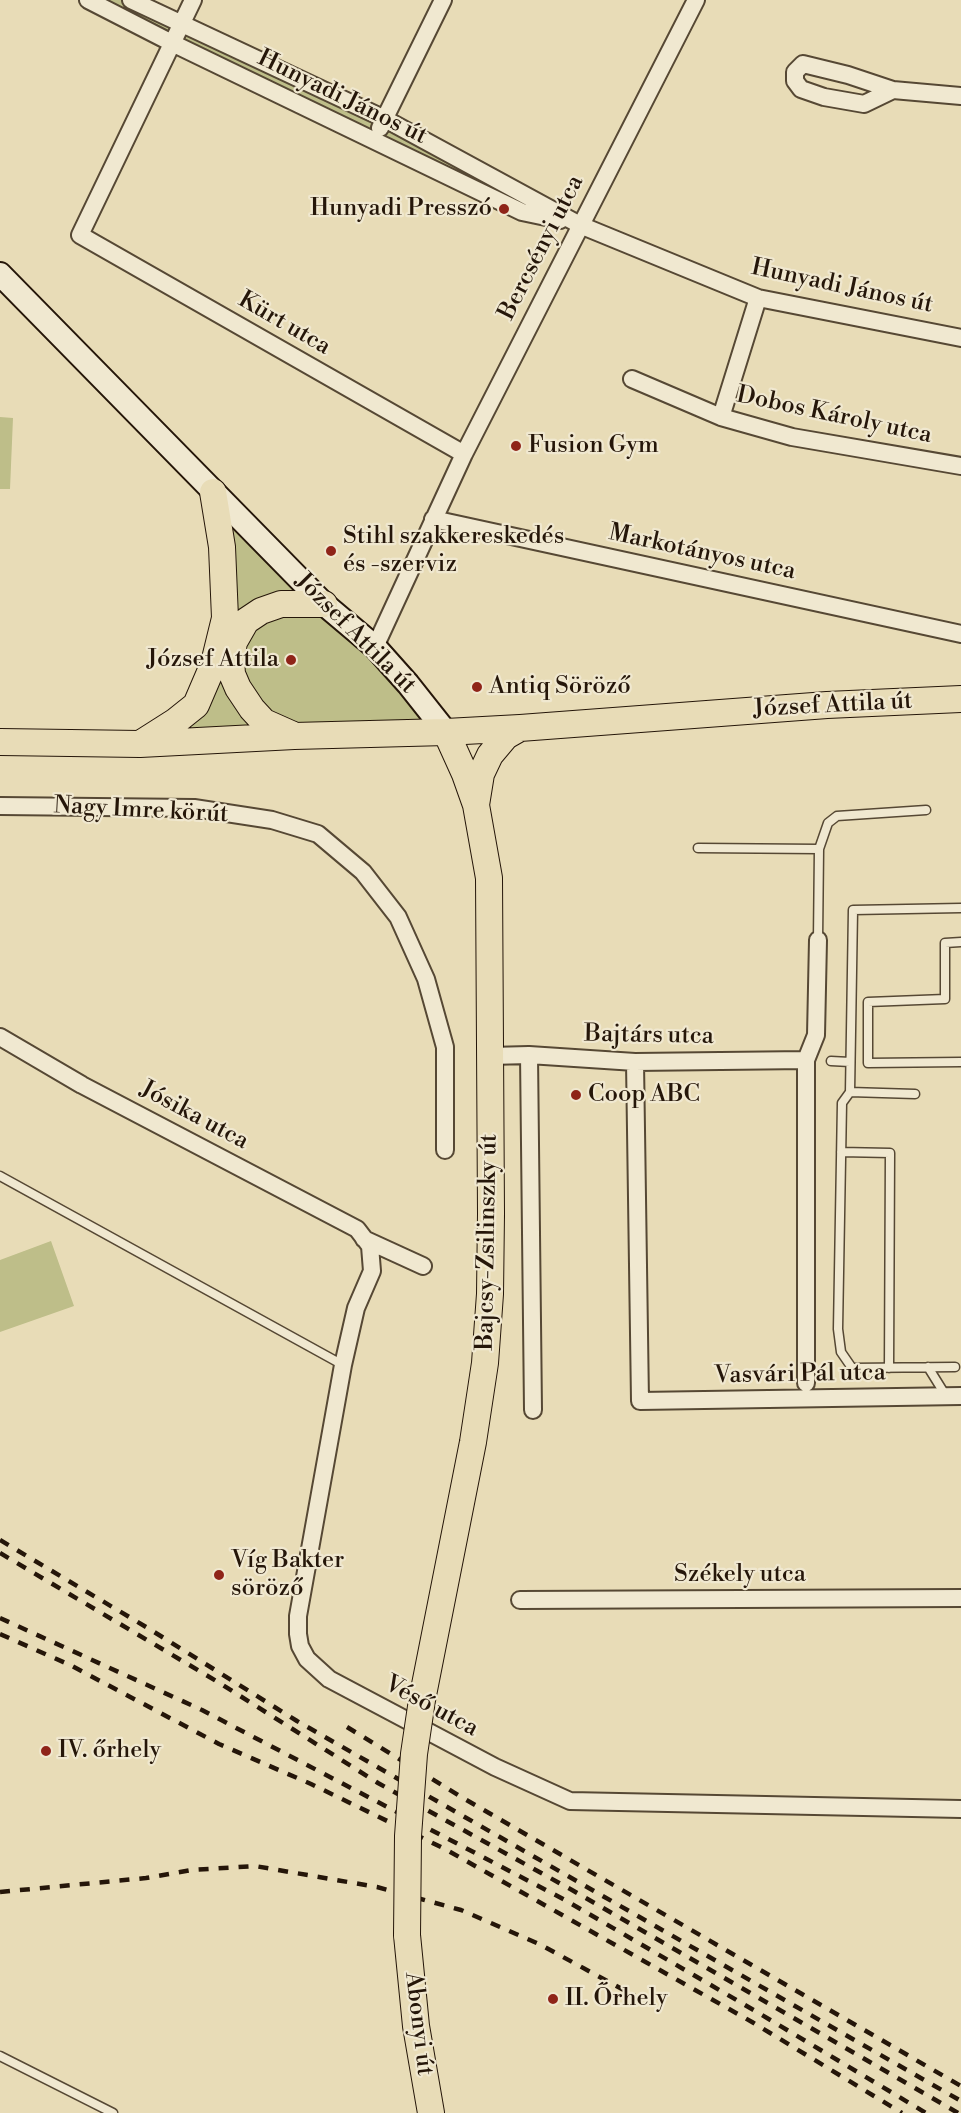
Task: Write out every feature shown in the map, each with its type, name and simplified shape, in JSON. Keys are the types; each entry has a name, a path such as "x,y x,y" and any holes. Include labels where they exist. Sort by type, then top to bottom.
{"main road":[{"path":"140,744 196,705 214,663 225,618 222,548 213,492"},
{"path":"294,736 264,722 238,688 232,674 231,660 234,642 246,621 261,610 281,604 324,604"},
{"name":"József Attila út","path":"446,732 827,705 961,699"},
{"path":"476,805 481,774 490,755 506,736 520,728"},
{"path":"0,742 140,744 294,736 446,732"},
{"name":"Bajcsy-Zsilinszky út","path":"407,1935 408,1836 414,1754 430,1658 473,1442 485,1363 490,1294 489,878 476,805 446,732"},
{"name":"Abonyi út","path":"407,1935 416,2026 431,2113"}],"street":[{"name":"Hunyadi János út","path":"88,0 522,212 580,225"},
{"name":"Hunyadi János út","path":"131,0 385,119 580,225 758,298 961,338"},
{"path":"172,43 194,0"},
{"path":"374,140 443,0"},
{"name":"Bercsényi utca","path":"375,647 464,454 696,0"},
{"name":"Kürt utca","path":"172,43 80,235 464,454"},
{"path":"894,90 864,104 824,98 801,89 795,81 795,72 803,64 894,90 961,96"},
{"name":"József Attila út","path":"0,274 324,604 375,647 446,732"},
{"path":"722,417 758,298"},
{"name":"Dobos Károly utca","path":"632,380 722,417 792,436 961,466"},
{"name":"Markotányos utca","path":"433,519 961,634"},
{"name":"Nagy Imre körút","path":"0,806 194,808 272,820 318,834 363,872 398,917 426,979 445,1047 445,1150"},
{"path":"806,1383 806,1060 816,1035 818,940"},
{"name":"Jósika utca","path":"0,1037 82,1085 357,1228 367,1242 423,1266"},
{"path":"529,1055 533,1410"},
{"name":"Bajtárs utca","path":"490,1056 529,1055 635,1062 806,1060"},
{"name":"Vasvári Pál utca","path":"635,1062 640,1401 953,1396"},
{"name":"Véső utca","path":"367,1242 372,1271 356,1308 343,1365 298,1616 300,1646 307,1659 329,1679 495,1767 570,1801 961,1809"},
{"name":"Székely utca","path":"520,1600 961,1598"}],"lane":[{"path":"818,940 819,849 828,823 837,816 926,810"},
{"path":"698,848 819,849"},
{"path":"955,1367 852,1368 841,1352 838,1329 842,1103 849,1092 853,910 961,908"},
{"path":"961,942 945,943 945,999 868,1002 868,1063 961,1062"},
{"path":"831,1061 850,1062"},
{"path":"849,1092 915,1094"},
{"path":"841,1152 890,1154 889,1368"},
{"path":"0,1176 343,1365"},
{"path":"928,1367 953,1396"},
{"path":"0,2056 113,2113"}],"green space":[{"path":"88,0 131,0 580,225 522,212"},
{"path":"0,417 13,418 10,489 0,489"},
{"path":"213,492 446,732 140,744 176,721 214,663"},
{"path":"51,1241 74,1306 0,1332 0,1260"}],"railway":[{"path":"0,1540 297,1721 961,2101"},
{"path":"0,1553 218,1682 378,1783 572,1890 958,2113"},
{"path":"0,1618 202,1710 565,1900 926,2113"},
{"path":"0,1634 70,1665 219,1744 311,1784 445,1849 752,2022 902,2113"},
{"path":"347,1727 463,1798 961,2086"},
{"path":"0,1892 146,1878 191,1870 255,1866 377,1887 461,1910 539,1944 635,1996"}],"place":[{"name":"Hunyadi Presszó","path":"504,209"},
{"name":"Fusion Gym","path":"516,446"},
{"name":"Stihl szakkereskedés és -szerviz","path":"331,551"},
{"name":"József Attila","path":"291,660"},
{"name":"Antiq Söröző","path":"477,687"},
{"name":"Coop ABC","path":"576,1095"},
{"name":"Víg Bakter söröző","path":"219,1575"},
{"name":"IV. őrhely","path":"46,1751"},
{"name":"II. Őrhely","path":"553,1999"}]}
